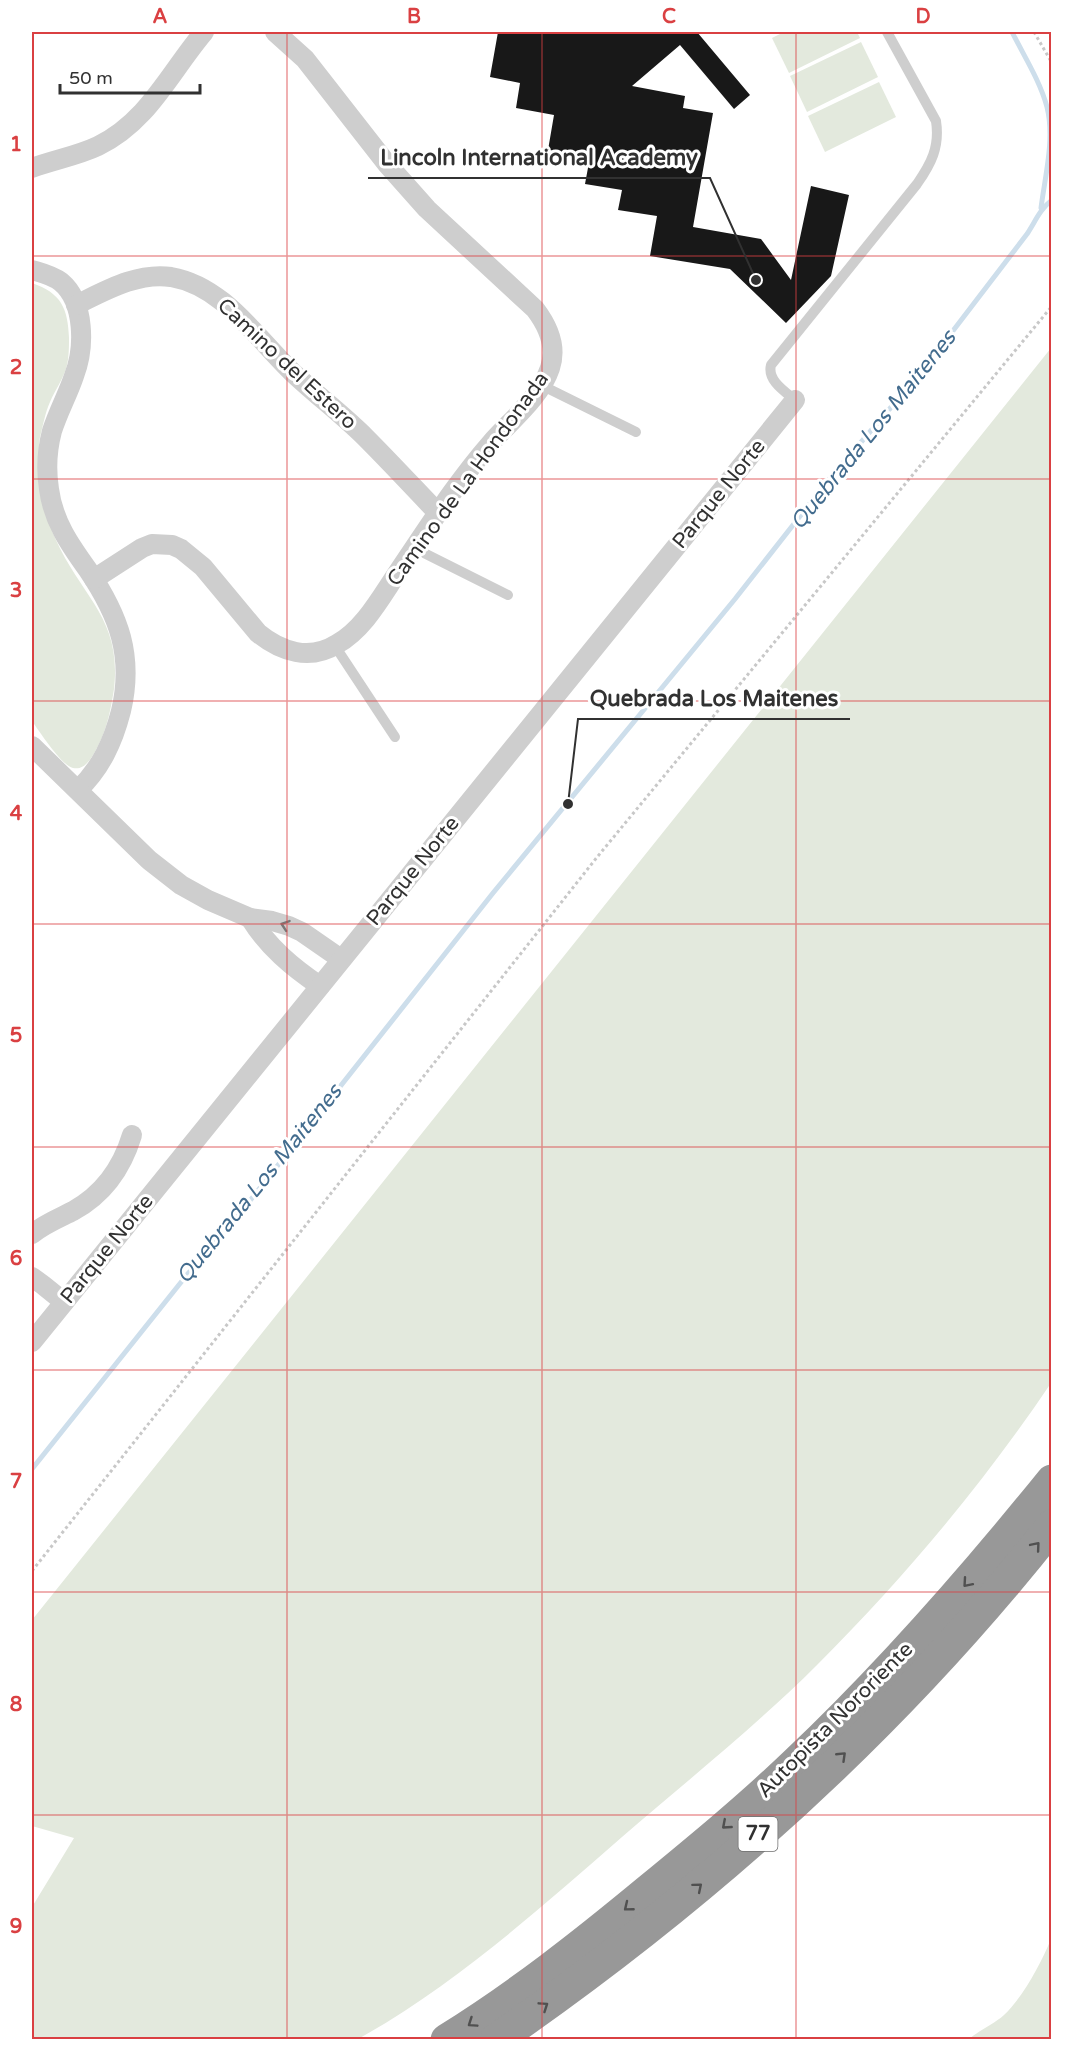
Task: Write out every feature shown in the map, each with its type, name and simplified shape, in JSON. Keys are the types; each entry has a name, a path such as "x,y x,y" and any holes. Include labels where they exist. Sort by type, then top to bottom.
{"highway":[{"name":"Autopista Nororiente","path":"447,2040 514,1995 594,1935 690,1857 795,1764 937,1618 1052,1480"},
{"name":"Autopista Nororiente","path":"496,2040 552,2001 654,1923 703,1883 794,1801 932,1665 1052,1526"}],"street":[{"path":"32,168 87,151 122,131 147,108 204,32"},
{"name":"Camino de La Hondonada","path":"94,579 142,548 152,544 172,545 182,549 203,567 268,642 290,651 303,653 316,652 334,646 365,619 477,460 541,385 549,369 553,350 548,329 542,319 517,291 428,209 387,164 305,59 275,32"},
{"path":"32,270 60,281 76,305 79,317 78,363 52,431 47,460 52,506 62,532 94,579 116,619 124,650 125,684 118,721 107,752 93,775 78,790"},
{"name":"Camino del Estero","path":"76,305 124,283 145,277 168,276 195,284 238,315 291,370 366,438 438,513"},
{"name":"Parque Norte","path":"32,1342 38,1318 64,1302 795,400"},
{"path":"32,746 112,825 165,873 194,893 250,918 290,926 341,959"},
{"path":"250,918 261,936 276,952 295,969 320,986"},
{"path":"32,1234 88,1202 101,1191 120,1166 132,1135"},
{"path":"32,1277 64,1302"}],"lane":[{"path":"795,400 774,381 770,372 771,364 917,184 933,159 936,149 938,137 936,122 887,32"},
{"path":"541,385 636,432"},
{"path":"414,548 508,595"},
{"path":"334,646 395,737"}],"path":[{"path":"1034,32 1052,63"},
{"path":"32,1571 598,856 1052,306"}],"shaded area":[{"path":"784,32 857,32 860,38 789,73 772,38"},
{"path":"861,42 878,77 807,112 790,76"},
{"path":"879,82 896,117 825,152 808,116"},
{"path":"32,283 50,292 61,303 68,327 67,365 48,406 39,443 49,519 66,560 106,626 115,665 114,689 104,733 91,758 85,765 78,768 68,766 63,761 32,721"},
{"path":"1051,348 1051,1383 998,1457 941,1529 881,1598 817,1665 721,1752 527,1919 462,1971 394,2018 358,2039 32,2039 32,1907 74,1838 32,1826 32,1620"},
{"path":"1051,1939 1051,2039 969,2039 1000,2018 1011,2007 1031,1979"}],"building":[{"path":"498,32 697,32 750,95 734,109 680,45 632,86 685,96 683,108 713,113 693,227 761,239 791,280 811,186 849,195 831,276 786,323 730,269 650,256 657,216 618,210 622,190 585,184 590,157 548,150 554,115 516,108 520,83 490,77"}],"waterway":[{"path":"1012,32 1040,88 1049,119 1048,157 1041,208"},
{"name":"Quebrada Los Maitenes","path":"32,1469 186,1276 241,1212 493,893 735,599 826,483 923,370 1052,200"}],"place":[{"name":"Lincoln International Academy","path":"756,280"},
{"name":"Quebrada Los Maitenes","path":"568,804"}]}
